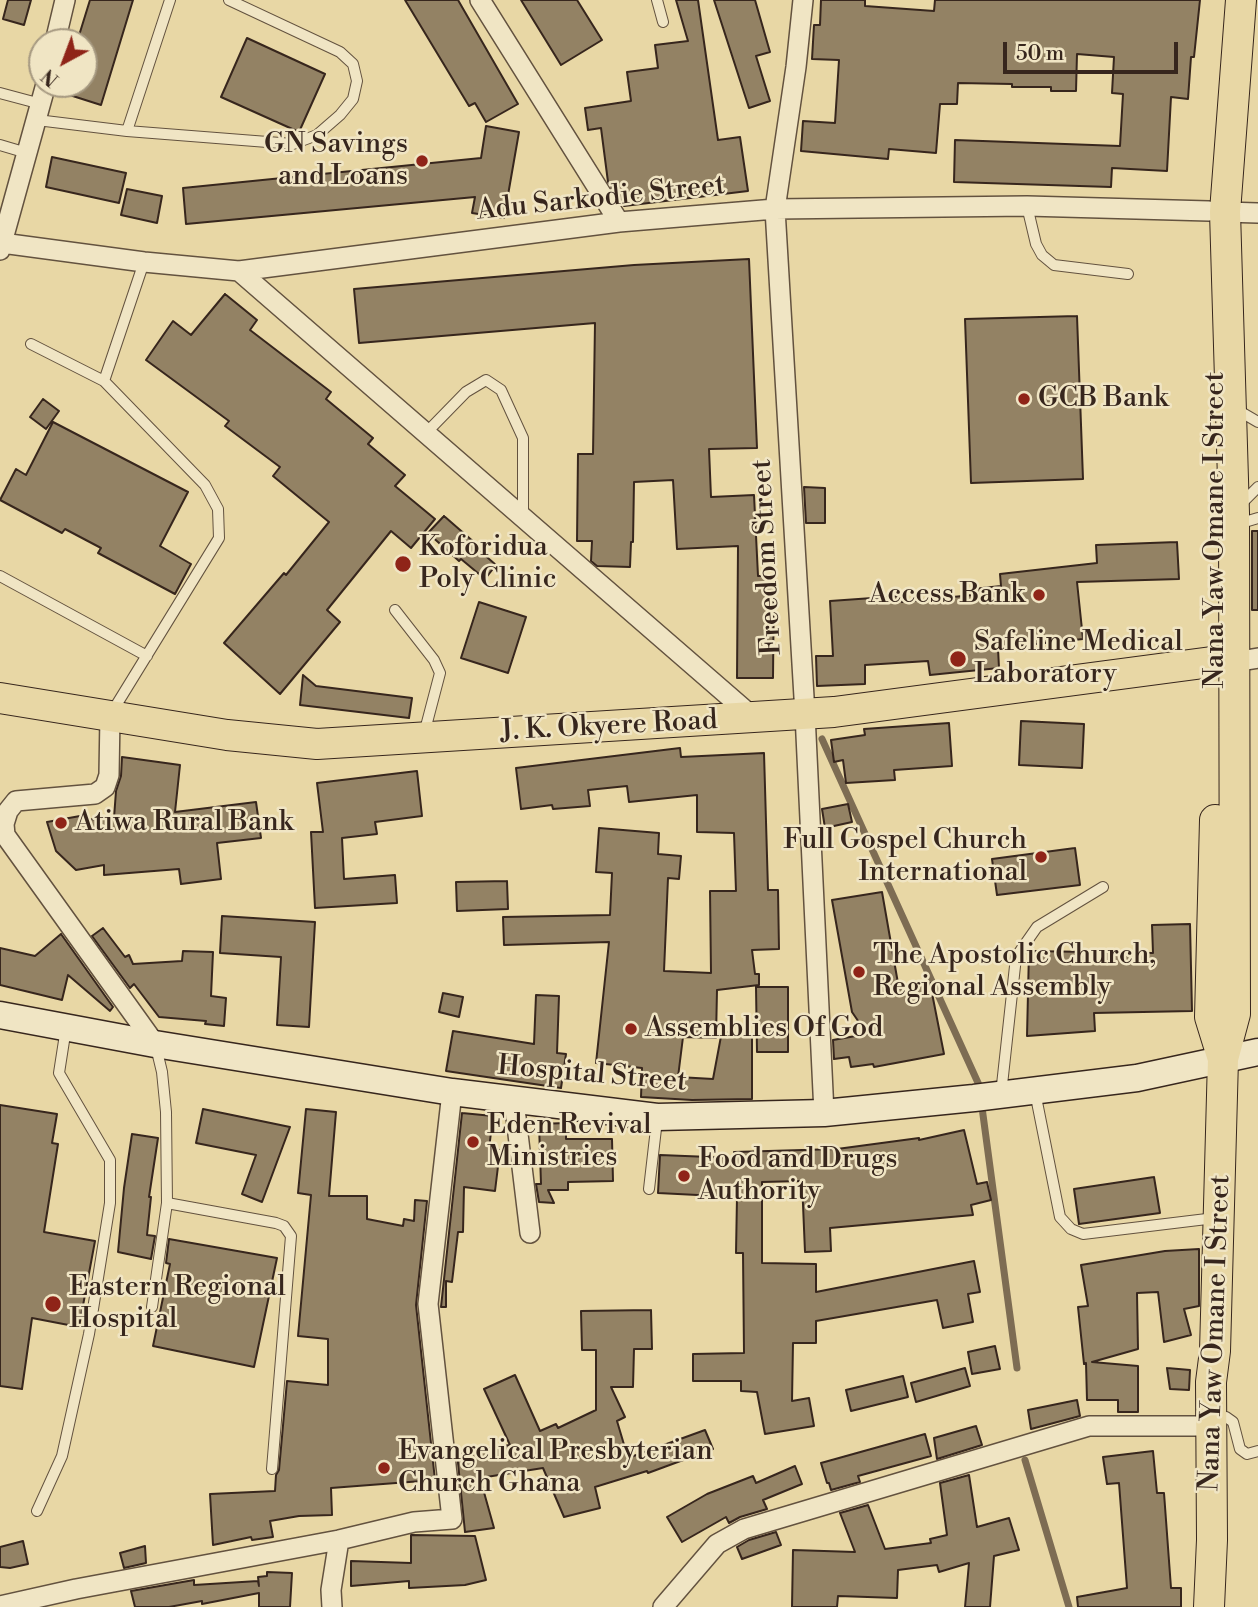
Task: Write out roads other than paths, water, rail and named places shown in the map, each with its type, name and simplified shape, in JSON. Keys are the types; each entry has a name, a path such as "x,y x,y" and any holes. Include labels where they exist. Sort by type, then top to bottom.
{"main road":[{"name":"Nana Yaw Omane I Street","path":"1225,0 1217,211 1217,407 1237,660"},
{"name":"Nana Yaw Omane I Street","path":"1209,1607 1212,1540 1211,1423 1223,1059 1210,1017 1237,660 1242,519 1217,211 1241,0"},
{"name":"J. K. Okyere Road","path":"0,698 227,735 317,744 805,714 1237,660"}],"street":[{"path":"58,28 65,0"},
{"path":"480,0 619,222"},
{"name":"Freedom Street","path":"803,0 775,209 805,714 824,1113"},
{"path":"1,247 42,98"},
{"name":"Adu Sarkodie Street","path":"1,247 239,271 619,222 775,209 1027,206 1258,213"},
{"path":"239,271 754,718"},
{"path":"110,716 109,775 105,787 95,794 16,801 8,811 4,824 5,835 155,1044"},
{"name":"Hospital Street","path":"0,1016 452,1092 657,1117 824,1113 1035,1091 1137,1078 1258,1052"},
{"path":"0,1606 76,1589 339,1540 414,1522 452,1520 428,1304 452,1092"},
{"path":"514,1101 530,1233"},
{"path":"663,1607 718,1544 744,1529 1089,1426 1211,1423"},
{"path":"332,1607 331,1590 339,1540"}],"lane":[{"path":"127,131 170,0"},
{"path":"0,93 39,112 127,131 293,144 317,135 340,115 353,99 357,81 353,64 340,52 229,0"},
{"path":"657,0 663,22"},
{"path":"0,145 28,153"},
{"path":"1027,206 1036,244 1042,255 1054,265 1128,274"},
{"path":"104,381 144,262"},
{"path":"31,344 104,381 205,485 218,509 219,538 110,716"},
{"path":"426,433 466,392 486,380 501,390 523,438 523,517"},
{"path":"1233,407 1258,422"},
{"path":"1242,519 1258,487"},
{"path":"0,576 147,656"},
{"path":"395,610 434,660 440,673 423,738"},
{"path":"987,1096 1016,957 1037,927 1103,887"},
{"path":"37,1511 62,1456 89,1334 110,1203 110,1160 59,1073 66,1027"},
{"path":"152,1307 167,1203 166,1112 162,1072 155,1044"},
{"path":"1035,1091 1060,1217 1071,1229 1083,1234 1219,1217"},
{"path":"649,1189 657,1117"},
{"path":"167,1203 276,1223 284,1226 290,1236 272,1469"},
{"path":"1211,1423 1226,1417 1233,1422 1240,1449 1247,1454 1258,1451"}],"waterway":[{"path":"822,739 979,1085 1017,1368"},
{"path":"1025,1460 1069,1607"}],"place":[{"name":"GN Savings and Loans","path":"422,161"},
{"name":"GCB Bank","path":"1024,399"},
{"name":"Koforidua Poly Clinic","path":"403,564"},
{"name":"Access Bank","path":"1039,595"},
{"name":"Safeline Medical Laboratory","path":"958,659"},
{"name":"Atiwa Rural Bank","path":"61,823"},
{"name":"Full Gospel Church International","path":"1041,857"},
{"name":"The Apostolic Church, Regional Assembly","path":"859,972"},
{"name":"Assemblies Of God","path":"631,1029"},
{"name":"Eden Revival Ministries","path":"473,1142"},
{"name":"Food and Drugs Authority","path":"684,1176"},
{"name":"Eastern Regional Hospital","path":"53,1304"},
{"name":"Evangelical Presbyterian Church Ghana","path":"384,1468"}]}
